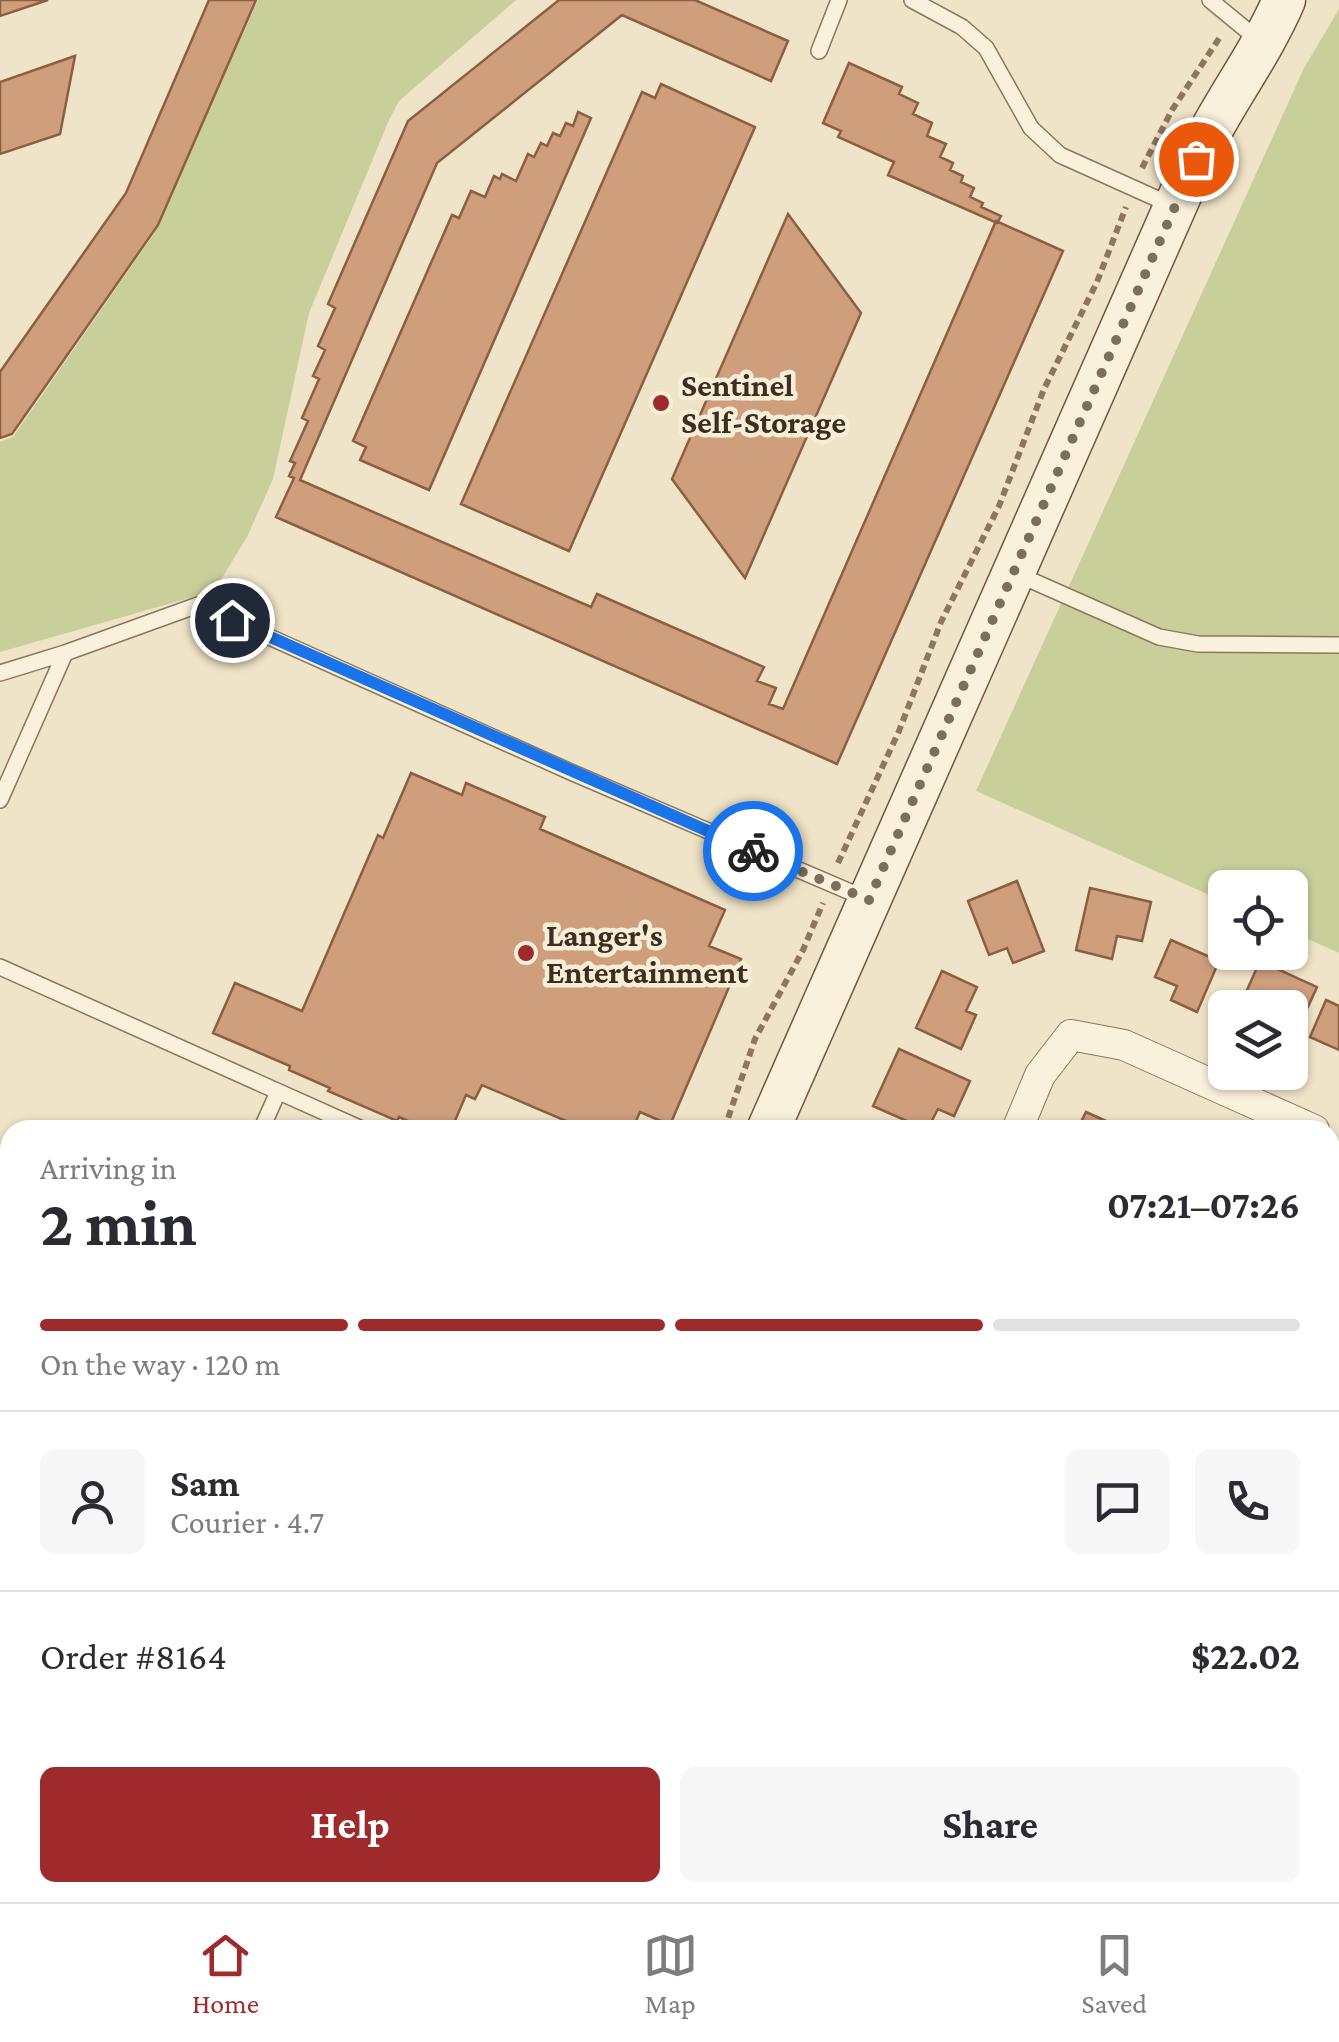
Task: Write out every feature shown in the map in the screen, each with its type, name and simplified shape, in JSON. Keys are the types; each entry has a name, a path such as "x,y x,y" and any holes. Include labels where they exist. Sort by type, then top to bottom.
{"main road":[{"path":"771,1120 850,892 1014,573 1209,131 1248,31 1284,0"}],"street":[{"path":"1021,1120 1040,1076 1071,1035 1124,1045 1292,1120"}],"lane":[{"path":"819,50 840,0"},
{"path":"912,0 962,26 986,48 1031,128 1060,154 1175,207"},
{"path":"1210,0 1248,31"},
{"path":"1014,573 1159,637 1198,644 1339,646"},
{"path":"0,673 198,604 573,773 850,892"},
{"path":"0,800 65,652"},
{"path":"0,967 341,1120"},
{"path":"265,1120 278,1092"}],"path":[{"path":"727,1120 755,1040 804,950 850,892 864,802 921,678 941,622 999,506 1044,389 1097,282 1133,188 1172,110 1248,31"}],"green space":[{"path":"258,0 516,0 399,101 389,120 309,313 273,479 247,537 214,591 0,652 0,442 13,437 153,235"},
{"path":"1339,9 1339,953 1308,939 1308,870 1208,870 1208,894 976,791 1304,68"}],"building":[{"path":"0,0 48,0 0,16"},
{"path":"209,0 256,0 158,225 12,434 0,438 0,372 126,193"},
{"path":"559,0 695,0 788,41 771,81 622,15 437,163 300,480 591,607 597,594 764,667 757,681 776,688 769,704 783,709 996,221 1063,251 837,764 276,517 294,478 289,476 295,463 290,461 308,421 302,418 319,379 313,376 325,350 318,346 335,308 328,304 408,121"},
{"path":"75,56 60,134 0,154 0,82"},
{"path":"849,63 902,87 899,94 918,103 913,114 932,123 927,136 946,144 940,157 953,163 950,170 963,176 961,182 974,188 970,197 1001,216 997,223 888,175 894,162 838,137 841,131 823,123"},
{"path":"661,84 755,127 569,551 461,504 642,92 655,98"},
{"path":"578,112 591,118 429,490 360,460 366,447 353,441 452,215 459,218 471,191 485,197 494,176 500,179 502,174 516,181 528,154 534,157 541,143 547,146 553,133 560,136 566,123 573,126"},
{"path":"788,214 861,313 745,578 672,479"},
{"name":"Langer's Entertainment","path":"411,773 462,795 466,783 545,817 540,829 725,910 709,946 741,959 672,1120 658,1120 640,1112 636,1120 564,1120 482,1085 475,1099 466,1095 455,1120 395,1120 328,1091 330,1088 289,1070 290,1066 213,1033 235,983 302,1011 378,835 383,838"},
{"path":"1017,881 1044,951 1013,963 1007,948 989,955 968,901"},
{"path":"1090,888 1151,902 1142,941 1117,936 1112,959 1076,950"},
{"path":"1171,940 1208,956 1208,970 1215,970 1197,1012 1171,1000 1177,986 1155,977"},
{"path":"1256,970 1280,970 1317,987 1308,1007 1308,990 1247,990"},
{"path":"942,971 977,987 966,1011 976,1015 961,1049 916,1028"},
{"path":"1326,1000 1339,1006 1339,1050 1310,1037"},
{"path":"899,1049 970,1081 954,1116 938,1109 932,1120 904,1120 873,1106"},
{"path":"1086,1112 1104,1120 1082,1120"}],"way so far":[{"path":"753,851 869,900 1196,159"}],"place":[{"name":"Sentinel Self-Storage","path":"661,403"},
{"name":"Langer's Entertainment","path":"526,953"}],"route":[{"path":"232,620 753,851"}]}
